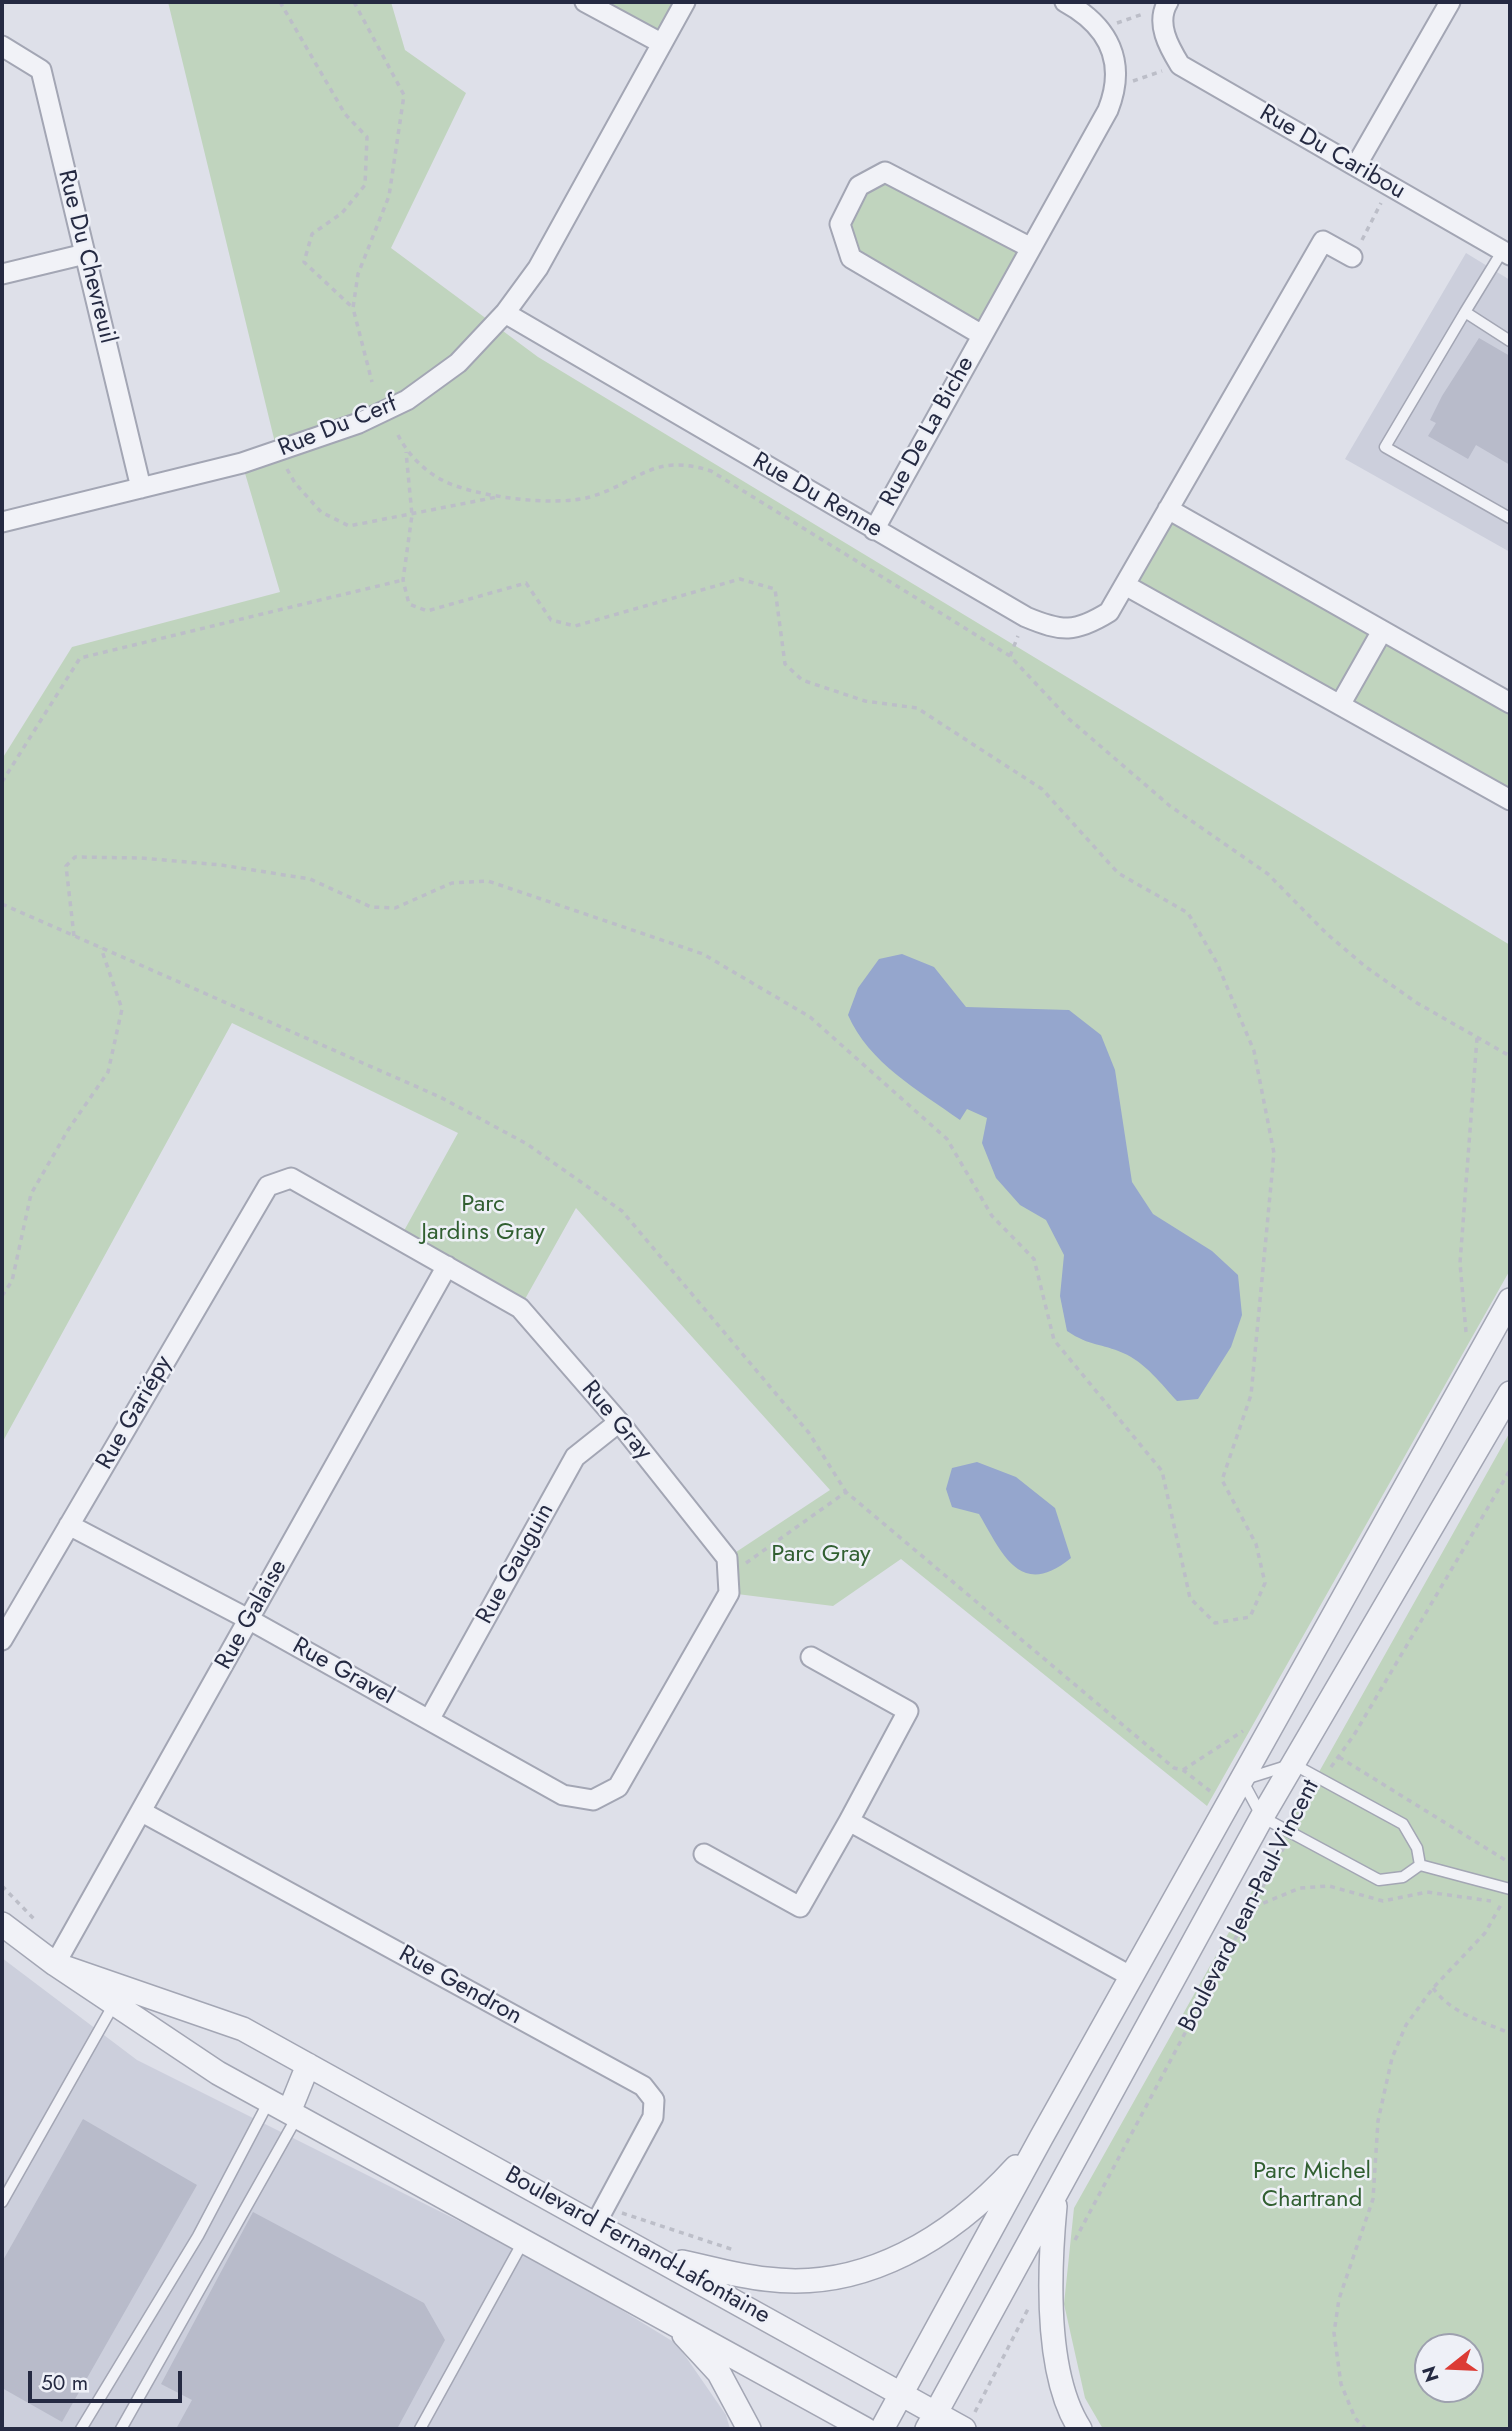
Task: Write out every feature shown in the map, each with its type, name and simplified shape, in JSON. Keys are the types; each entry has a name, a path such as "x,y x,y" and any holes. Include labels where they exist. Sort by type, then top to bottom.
{"street":[{"path":"585,2 661,43"},
{"name":"Rue Du Cerf","path":"2,522 277,452 359,423 407,400 458,363 505,313 538,268 685,2"},
{"path":"1065,2 1102,29 1113,55 1117,86"},
{"path":"1356,166 1450,2"},
{"name":"Rue Du Caribou","path":"1166,4 1164,40 1180,65 1506,252"},
{"name":"Rue Du Chevreuil","path":"2,46 41,70 141,488"},
{"name":"Rue De La Biche","path":"874,530 1108,110 1117,86"},
{"name":"Rue De La Biche","path":"982,335 851,258 840,224 859,186 886,172 1031,248"},
{"name":"Rue Du Renne","path":"505,313 1026,617 1056,629 1074,629 1109,612 1323,241 1352,257"},
{"path":"2,274 85,254"},
{"path":"1168,509 1510,703"},
{"path":"1125,585 1510,800"},
{"path":"1340,705 1382,631"},
{"name":"Rue Gray","path":"268,1186 292,1178 520,1308 619,1422 727,1558 730,1574"},
{"name":"Rue Gariépy","path":"2,1640 268,1186"},
{"name":"Rue Galaise","path":"55,1964 447,1266"},
{"path":"882,2429 1041,2138 1510,1300"},
{"name":"Boulevard Jean-Paul-Vincent","path":"932,2421 1262,1817 1302,1769 1510,1393"},
{"name":"Rue Gauguin","path":"429,1720 575,1457 619,1422"},
{"name":"Rue Gravel","path":"69,1525 250,1620 563,1795 593,1800 618,1787 729,1593 730,1574"},
{"path":"704,1854 800,1907 849,1821 908,1711 811,1657"},
{"name":"Rue Gendron","path":"142,1812 643,2086 654,2100 653,2117 596,2223"},
{"path":"849,1821 1132,1978"},
{"name":"Boulevard Fernand-Lafontaine","path":"2,1924 55,1964 218,2073 865,2429"},
{"name":"Boulevard Fernand-Lafontaine","path":"55,1964 243,2029 902,2393 932,2421 967,2425"},
{"name":"Boulevard Jean-Paul-Vincent","path":"1132,1978 1165,1996"},
{"path":"293,2114 308,2065"},
{"path":"658,2257 766,2280 819,2280 864,2271 904,2256 945,2232 985,2200 1041,2138"},
{"path":"1056,2195 1049,2275 1055,2340 1063,2383 1080,2429"},
{"path":"673,2322 719,2373 749,2429"}],"lane":[{"path":"1506,252 1465,312 1385,447 1510,518"},
{"path":"1465,312 1510,341"},
{"path":"1420,1865 1417,1848 1403,1824 1302,1769 1242,1780 1262,1817 1379,1880 1402,1877 1420,1865 1510,1889"},
{"path":"2,2202 114,2003"},
{"path":"81,2429 198,2236 269,2100"},
{"path":"121,2429 293,2114"},
{"path":"419,2429 524,2240"}],"path":[{"path":"280,2 345,114 367,137 365,186 342,212 312,234 304,262 354,308"},
{"path":"354,2 404,95 389,196 358,274 354,308 372,382"},
{"path":"1102,29 1166,4"},
{"path":"1117,86 1180,65"},
{"path":"1352,257 1391,186"},
{"path":"74,936 66,866 75,857 99,856 221,864 310,879 371,907 395,908 452,883 488,881 703,954 810,1017 947,1139 992,1216 1034,1259 1054,1339 1162,1471 1190,1598 1215,1623 1250,1616 1265,1583 1256,1544 1222,1480 1251,1395 1274,1153 1254,1051 1217,963 1188,913 1118,873 1042,789 917,708 865,701 802,680 785,664 775,589 764,584 740,579 575,626 551,620 526,583 427,611 409,604 403,580 412,515 406,452 398,435"},
{"path":"277,452 295,484 321,512 349,526 500,497"},
{"path":"406,452 442,481 500,497 545,503 590,497 656,466 687,463 711,471 1010,656 1069,719 1170,806 1268,874 1327,933 1366,967 1417,1003 1510,1056"},
{"path":"2,782 80,658 403,580"},
{"path":"2,904 440,1097 527,1144 622,1211 809,1433 846,1492 1071,1684 1174,1768 1183,1770 1216,1796"},
{"path":"2,1296 12,1282 31,1194 68,1130 108,1072 122,1009 101,948"},
{"path":"1466,1336 1460,1262 1477,1038"},
{"name":"Boulevard Jean-Paul-Vincent","path":"1302,1769 1333,1766 1510,1470"},
{"path":"730,1574 846,1492"},
{"path":"1183,1770 1251,1726"},
{"path":"1339,1757 1510,1864"},
{"name":"Boulevard Jean-Paul-Vincent","path":"1071,2248 1285,1847 1283,1828"},
{"path":"1366,2429 1355,2418 1341,2384 1334,2333 1339,2299 1373,2199 1378,2121 1392,2058 1406,2025 1433,1988 1485,1933 1510,1889"},
{"path":"1433,1988 1441,1999 1458,2012 1510,2033"},
{"path":"967,2425 1049,2275"}],"shaded area":[{"path":"1466,253 1510,280 1510,552 1345,459"},
{"path":"2,1958 137,2060 553,2268 677,2344 726,2415 730,2429 2,2429"}],"green space":[{"path":"168,2 391,2 405,50 466,93 391,248 538,357 1510,945 1510,1270 1207,1806 901,1559 833,1606 729,1593 727,1558 830,1490 576,1208 520,1308 400,1238 458,1133 232,1023 2,1443 2,759 72,647 280,592 242,463 277,451"},
{"path":"585,2 685,2 661,43"},
{"path":"885,172 1031,248 982,335 851,258 840,224 859,186"},
{"path":"1168,509 1510,703 1510,800 1125,585"},
{"name":"Parc Michel Chartrand","path":"1510,1432 1510,2429 1103,2429 1085,2398 1064,2304 1074,2208"}],"water":[{"path":"902,954 934,967 966,1007 1069,1010 1101,1035 1115,1070 1132,1182 1153,1214 1212,1251 1238,1275 1242,1315 1231,1347 1198,1399 1177,1401 1139,1362 1067,1331 1060,1296 1064,1255 1046,1220 1020,1205 996,1178 982,1143 987,1118 967,1109 960,1120 896,1074 868,1047 857,1032 848,1015 858,988 879,959"},
{"path":"977,1462 1016,1477 1055,1508 1071,1558 1053,1570 1038,1574 1026,1573 1014,1566 1005,1556 979,1514 952,1507 946,1489 952,1468"}],"building":[{"path":"1479,338 1510,356 1510,465 1476,445 1468,459 1428,436 1436,423 1430,420 1442,396"},
{"path":"83,2119 197,2185 62,2422 2,2388 2,2262"},
{"path":"253,2212 424,2303 445,2340 397,2429 176,2429 192,2400 161,2384"}],"park label":[{"name":"Parc Jardins Gray","path":"483,1219"},
{"name":"Parc Gray","path":"821,1555"}]}
